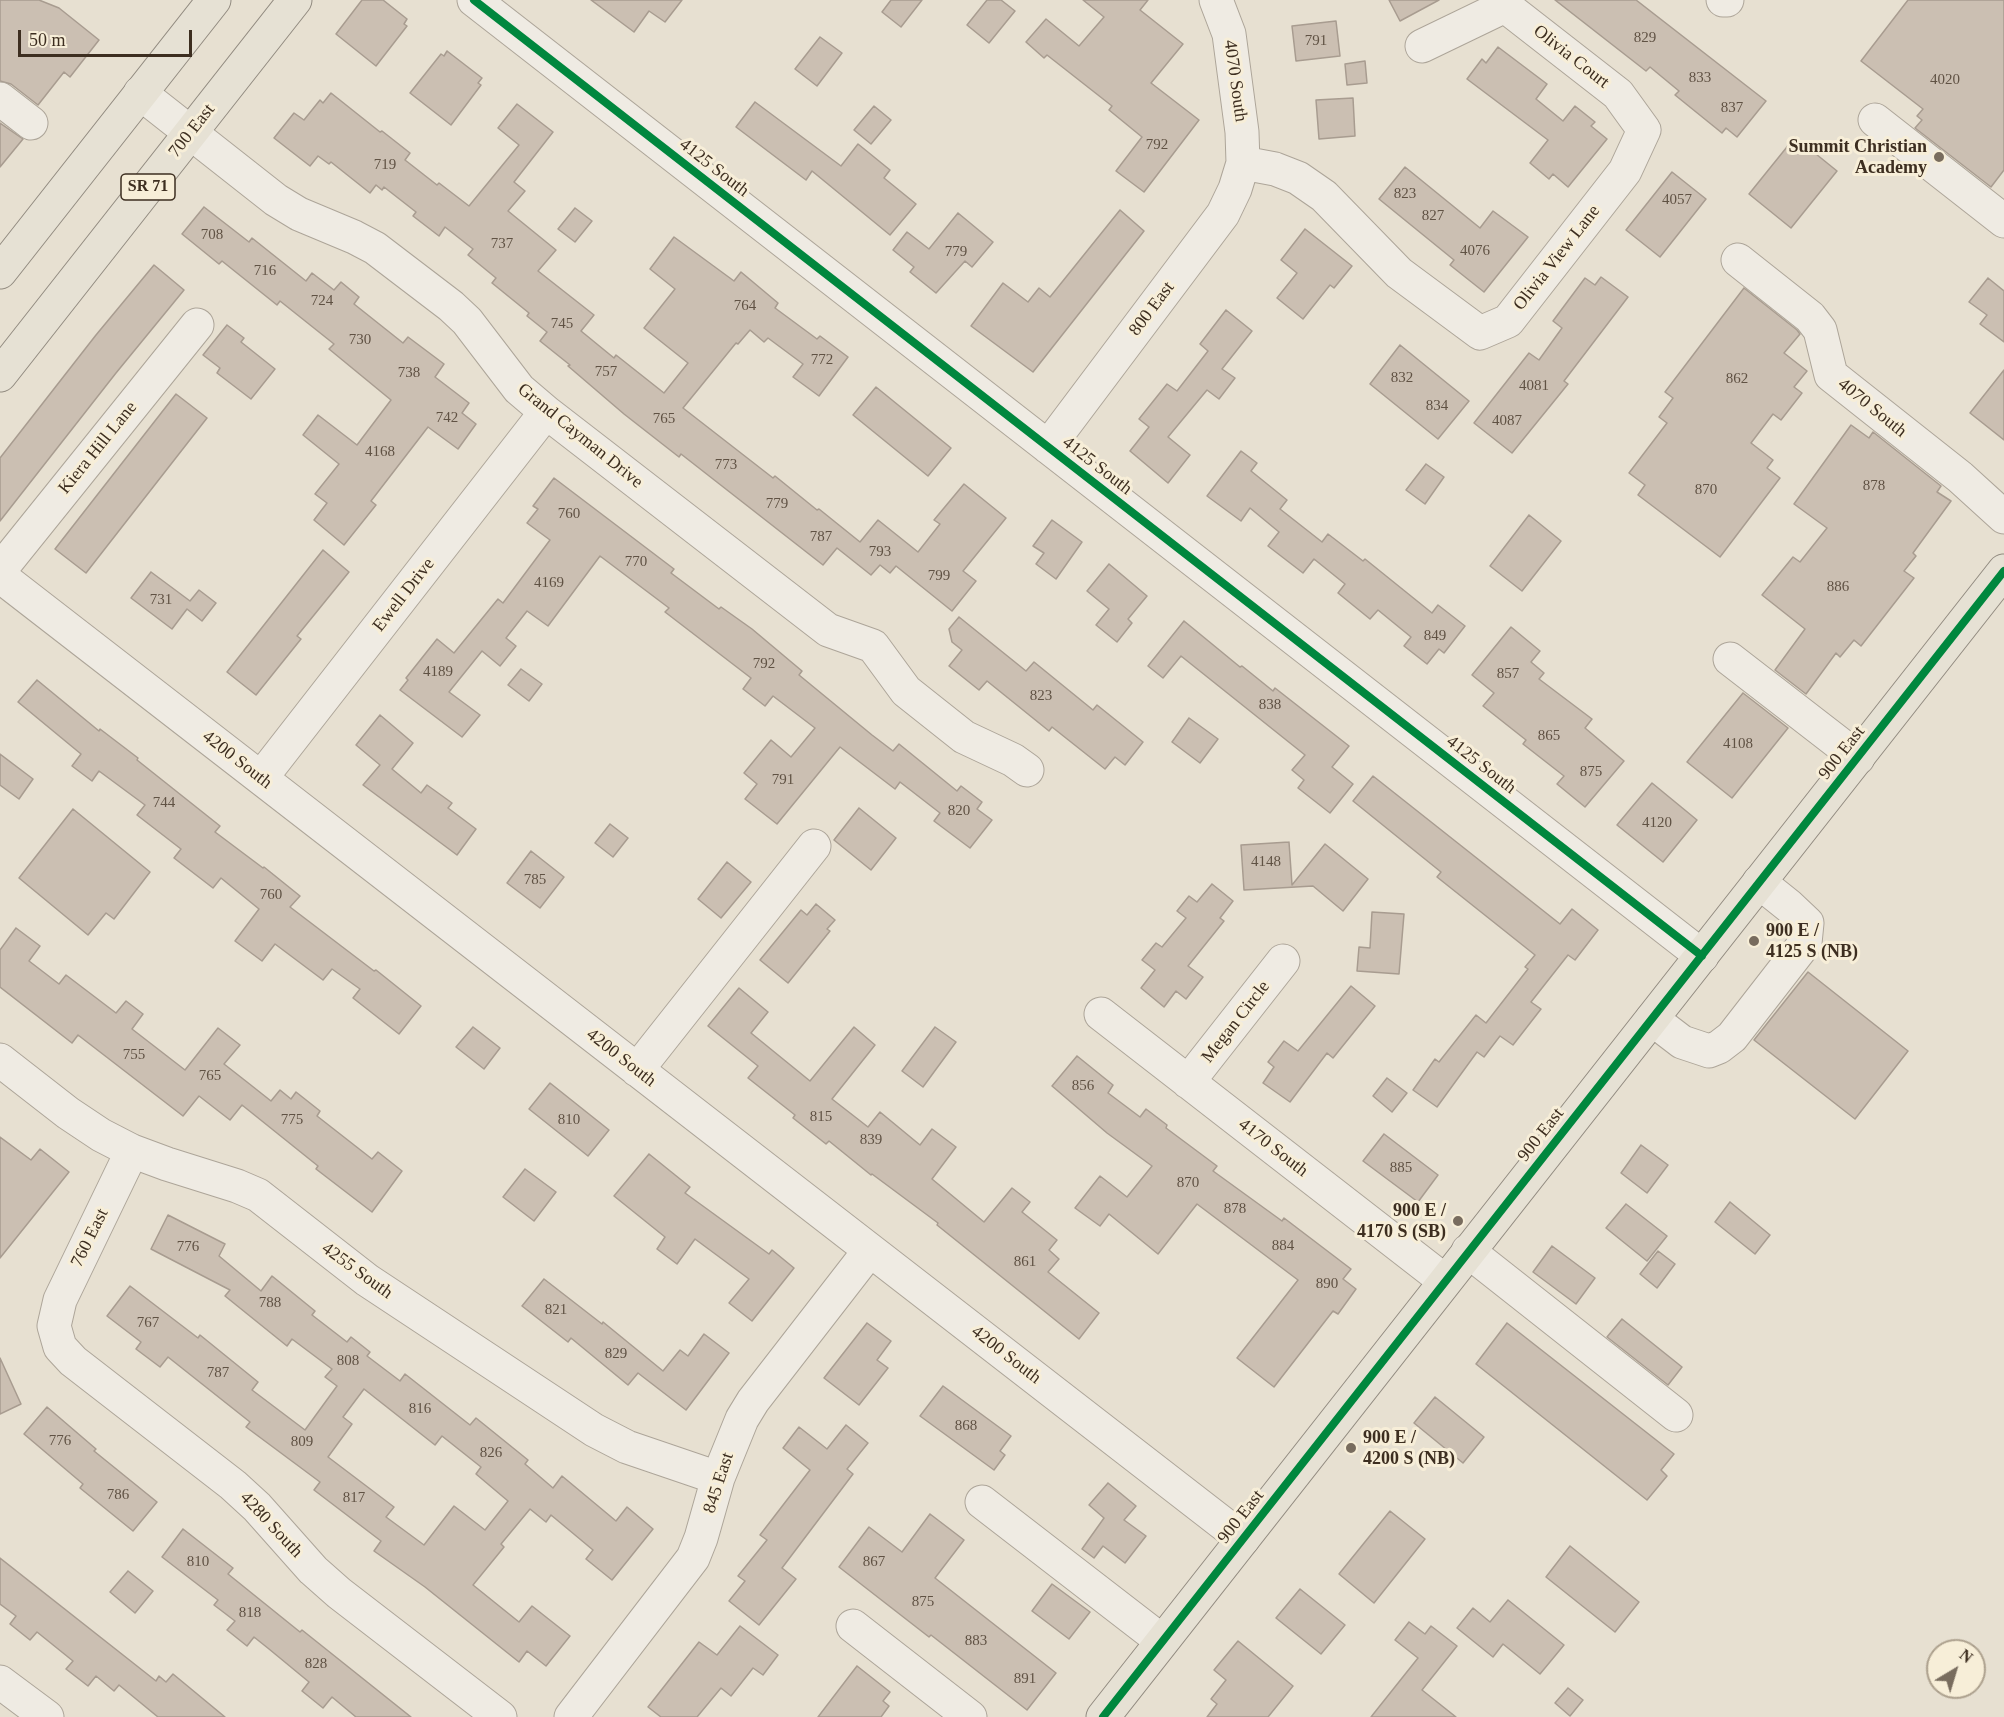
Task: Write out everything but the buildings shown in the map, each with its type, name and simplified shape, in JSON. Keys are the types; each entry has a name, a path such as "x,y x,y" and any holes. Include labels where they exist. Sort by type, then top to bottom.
{"main road":[{"path":"0,272 214,0"},
{"name":"700 East","path":"0,375 295,0"},
{"name":"900 East","path":"1103,1717 2004,571"}],"street":[{"name":"4125 South","path":"474,0 1702,956"},
{"name":"4070 South","path":"1216,0 1229,34 1231,46 1242,132 1243,163"},
{"name":"Olivia Court","path":"1422,46 1505,6 1618,94 1644,130"},
{"name":"Grand Cayman Drive","path":"141,93 276,200 299,214 354,237 375,249 451,306 467,321 519,389 546,412 828,630 873,646 906,691 964,736 1013,760 1027,770"},
{"path":"0,99 31,123"},
{"path":"1875,120 2004,221"},
{"name":"Olivia View Lane","path":"1243,163 1275,169 1298,178 1316,190 1399,273 1480,333 1508,321 1625,171 1644,130"},
{"name":"800 East","path":"1048,447 1223,214 1235,189 1243,163"},
{"name":"4070 South","path":"1738,260 1810,317 1820,330 1831,375 1960,477 2004,517"},
{"name":"Kiera Hill Lane","path":"0,570 197,325"},
{"name":"Ewell Drive","path":"261,778 546,412"},
{"name":"4200 South","path":"0,576 1243,1539"},
{"path":"1730,659 1858,758"},
{"path":"637,1070 814,846"},
{"path":"1652,1019 1682,1042 1709,1051 1732,1037 1805,943 1807,923 1759,882"},
{"name":"Megan Circle","path":"1188,1082 1283,961"},
{"name":"4170 South","path":"1101,1014 1445,1281"},
{"name":"4255 South","path":"0,1060 68,1113 101,1135 132,1151 258,1195 367,1280 594,1430 627,1447 718,1478"},
{"name":"760 East","path":"54,1326 60,1300 132,1151"},
{"name":"845 East","path":"571,1717 693,1558 718,1478 742,1419 753,1401 870,1250"},
{"path":"1468,1251 1676,1415"},
{"name":"4280 South","path":"54,1326 60,1347 73,1362 233,1485 257,1507 312,1570 500,1717"},
{"path":"982,1502 1162,1641"},
{"path":"853,1626 934,1706 970,1717"},
{"path":"0,1682 47,1717"}],"cycle path":[{"path":"474,0 1702,956"},
{"path":"1103,1717 2004,571"}],"place":[{"name":"Summit Christian Academy","path":"1939,157"},
{"name":"900 E / 4125 S (NB)","path":"1754,941"},
{"name":"900 E / 4170 S (SB)","path":"1458,1221"},
{"name":"900 E / 4200 S (NB)","path":"1351,1448"}]}
